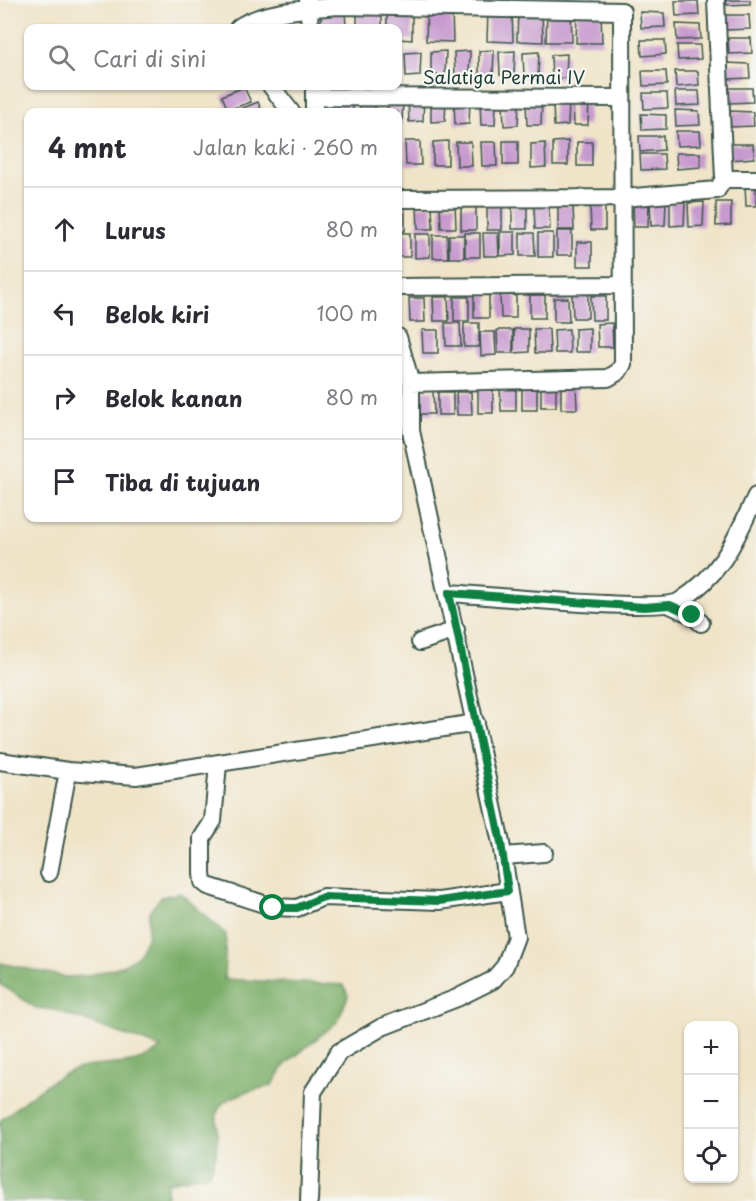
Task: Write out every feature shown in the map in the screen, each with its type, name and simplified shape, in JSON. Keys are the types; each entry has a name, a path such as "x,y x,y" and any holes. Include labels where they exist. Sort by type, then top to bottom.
{"street":[{"path":"402,199 623,198 717,190 724,179 716,0"},
{"path":"308,4 310,24"},
{"path":"245,24 308,4 341,6 622,4 623,364 618,372 608,378 411,382"},
{"path":"274,90 288,108"},
{"name":"Salatiga Permai IV","path":"314,98 621,98"},
{"path":"724,179 756,179"},
{"path":"402,287 622,285"},
{"path":"309,1201 313,1092 339,1052 357,1039 457,998 493,980 505,966 516,937 503,856 476,723 449,593 411,431 411,382 402,351"},
{"path":"449,593 644,607 679,603 723,564 756,496"},
{"path":"670,605 692,615 701,623"},
{"path":"420,642 456,630"},
{"path":"0,760 68,771 136,776 476,723"},
{"path":"218,764 213,821 202,838 203,882 208,886 273,908 297,908 323,897 439,901 508,891"},
{"path":"49,873 68,771"},
{"path":"503,856 544,854"}],"green space":[{"path":"180,893 226,934 224,979 344,985 348,996 338,1021 285,1065 272,1086 245,1093 228,1100 220,1107 217,1116 216,1155 209,1174 168,1182 166,1201 0,1201 0,1121 41,1088 68,1072 91,1066 127,1063 150,1055 161,1048 55,1010 36,1008 0,984 0,963 66,977 86,976 122,966 138,955 147,938 150,911 161,897"}],"building":[{"path":"726,0 750,0 750,4 727,5"},
{"path":"675,1 698,1 699,15 676,16"},
{"path":"387,8 412,8 412,40 402,39 402,24 387,24"},
{"path":"321,9 345,9 346,24 321,24"},
{"path":"357,10 382,10 382,24 357,24"},
{"path":"427,10 452,10 453,42 426,41"},
{"path":"488,10 512,10 513,42 487,41"},
{"path":"518,10 542,10 543,42 517,41"},
{"path":"547,11 571,11 572,42 546,42"},
{"path":"577,12 601,12 602,43 576,43"},
{"path":"640,12 664,13 665,27 641,28"},
{"path":"725,15 749,15 750,29 726,30"},
{"path":"676,24 700,25 701,39 677,40"},
{"path":"728,38 751,38 752,53 729,54"},
{"path":"641,40 665,40 666,54 642,56"},
{"path":"677,45 700,45 701,59 678,60"},
{"path":"494,50 493,74 479,75 479,51"},
{"path":"446,51 445,75 431,75 431,52"},
{"path":"470,51 469,75 455,75 454,52"},
{"path":"515,51 514,75 500,75 499,52"},
{"path":"421,52 420,76 406,77 405,53"},
{"path":"539,52 538,76 524,77 523,53"},
{"path":"567,54 566,78 552,79 551,55"},
{"path":"726,63 749,64 750,78 727,79"},
{"path":"642,71 666,71 667,85 643,86"},
{"path":"675,71 698,71 699,85 676,87"},
{"path":"728,88 752,88 753,102 729,103"},
{"path":"237,90 245,90 251,102 227,108 222,96"},
{"path":"675,91 699,91 700,105 676,106"},
{"path":"643,93 667,93 668,108 644,109"},
{"path":"353,98 353,108 338,108 338,99"},
{"path":"408,98 424,98 423,121 409,122"},
{"path":"431,98 446,98 445,121 431,122"},
{"path":"360,100 375,100 375,108 360,108"},
{"path":"388,100 403,100 402,123 402,108 388,108"},
{"path":"470,100 469,124 455,125 454,101"},
{"path":"496,101 495,125 481,125 480,102"},
{"path":"542,101 541,125 527,125 526,102"},
{"path":"589,101 588,125 574,125 573,102"},
{"path":"258,102 260,108 243,108"},
{"path":"519,102 518,125 504,126 503,103"},
{"path":"569,102 568,125 554,126 553,103"},
{"path":"675,110 699,111 700,125 676,126"},
{"path":"729,111 753,112 754,126 730,127"},
{"path":"641,114 666,115 666,129 642,130"},
{"path":"676,131 700,131 701,145 677,146"},
{"path":"639,136 663,136 664,150 640,152"},
{"path":"405,141 420,141 421,165 406,165"},
{"path":"448,141 448,165 433,165 433,142"},
{"path":"503,141 518,141 518,165 503,165"},
{"path":"568,141 568,165 553,165 553,142"},
{"path":"456,142 471,142 472,166 457,166"},
{"path":"481,142 496,142 497,166 482,166"},
{"path":"577,142 592,142 592,166 577,166"},
{"path":"545,143 546,167 531,168 531,144"},
{"path":"729,144 753,144 754,158 730,160"},
{"path":"676,153 700,153 701,167 677,169"},
{"path":"640,154 664,154 665,169 641,170"},
{"path":"756,182 756,206 746,206 745,183"},
{"path":"685,201 684,225 670,226 670,202"},
{"path":"650,202 666,202 665,225 651,226"},
{"path":"704,202 703,226 689,227 688,203"},
{"path":"716,202 731,202 731,225 716,226"},
{"path":"633,203 649,203 648,227 634,227"},
{"path":"440,204 455,204 456,228 441,228"},
{"path":"432,205 433,229 418,229 417,206"},
{"path":"527,205 527,229 512,229 512,206"},
{"path":"549,205 550,229 535,229 534,206"},
{"path":"461,206 476,206 476,230 461,230"},
{"path":"487,206 502,206 502,230 487,230"},
{"path":"558,206 573,206 574,230 558,230"},
{"path":"590,206 605,206 605,230 591,230"},
{"path":"402,207 405,207 405,231 402,231"},
{"path":"557,231 572,231 572,255 557,255"},
{"path":"500,232 515,232 515,255 500,256"},
{"path":"402,233 410,233 410,257 402,257"},
{"path":"465,233 480,233 480,257 465,257"},
{"path":"483,233 498,233 499,256 484,256"},
{"path":"520,233 534,233 535,256 520,256"},
{"path":"538,233 553,233 553,257 538,257"},
{"path":"415,234 430,234 430,257 415,258"},
{"path":"433,235 447,235 448,258 433,258"},
{"path":"449,235 464,235 464,258 449,258"},
{"path":"577,242 592,242 592,266 577,266"},
{"path":"572,294 588,294 588,318 573,318"},
{"path":"474,295 489,295 489,318 474,318"},
{"path":"500,295 516,295 516,318 501,318"},
{"path":"530,295 545,295 545,318 530,318"},
{"path":"591,296 606,296 606,320 592,320"},
{"path":"433,297 448,297 449,321 434,321"},
{"path":"454,297 469,297 469,321 454,321"},
{"path":"409,298 424,298 425,322 410,322"},
{"path":"554,298 568,298 569,322 554,322"},
{"path":"445,323 460,323 461,346 446,346"},
{"path":"464,323 479,323 479,347 464,347"},
{"path":"612,323 613,347 598,347 597,324"},
{"path":"590,328 590,352 575,352 575,329"},
{"path":"514,329 529,329 529,352 514,353"},
{"path":"534,329 549,329 550,353 535,353"},
{"path":"569,329 570,353 555,353 554,330"},
{"path":"422,330 438,330 438,353 423,353"},
{"path":"497,330 513,330 513,353 498,353"},
{"path":"480,332 495,332 496,355 481,356"},
{"path":"541,384 556,384 556,407 541,407"},
{"path":"522,386 537,386 537,410 522,410"},
{"path":"561,386 576,386 577,409 561,409"},
{"path":"500,388 516,388 516,411 501,411"},
{"path":"433,390 434,414 418,414 418,391"},
{"path":"478,390 493,390 493,413 478,413"},
{"path":"438,392 453,392 453,415 438,415"},
{"path":"456,392 471,392 472,415 457,415"}],"route":[{"path":"273,908 297,908 323,897 439,901 508,891 501,843 449,593 644,607 670,605 692,615"}]}
